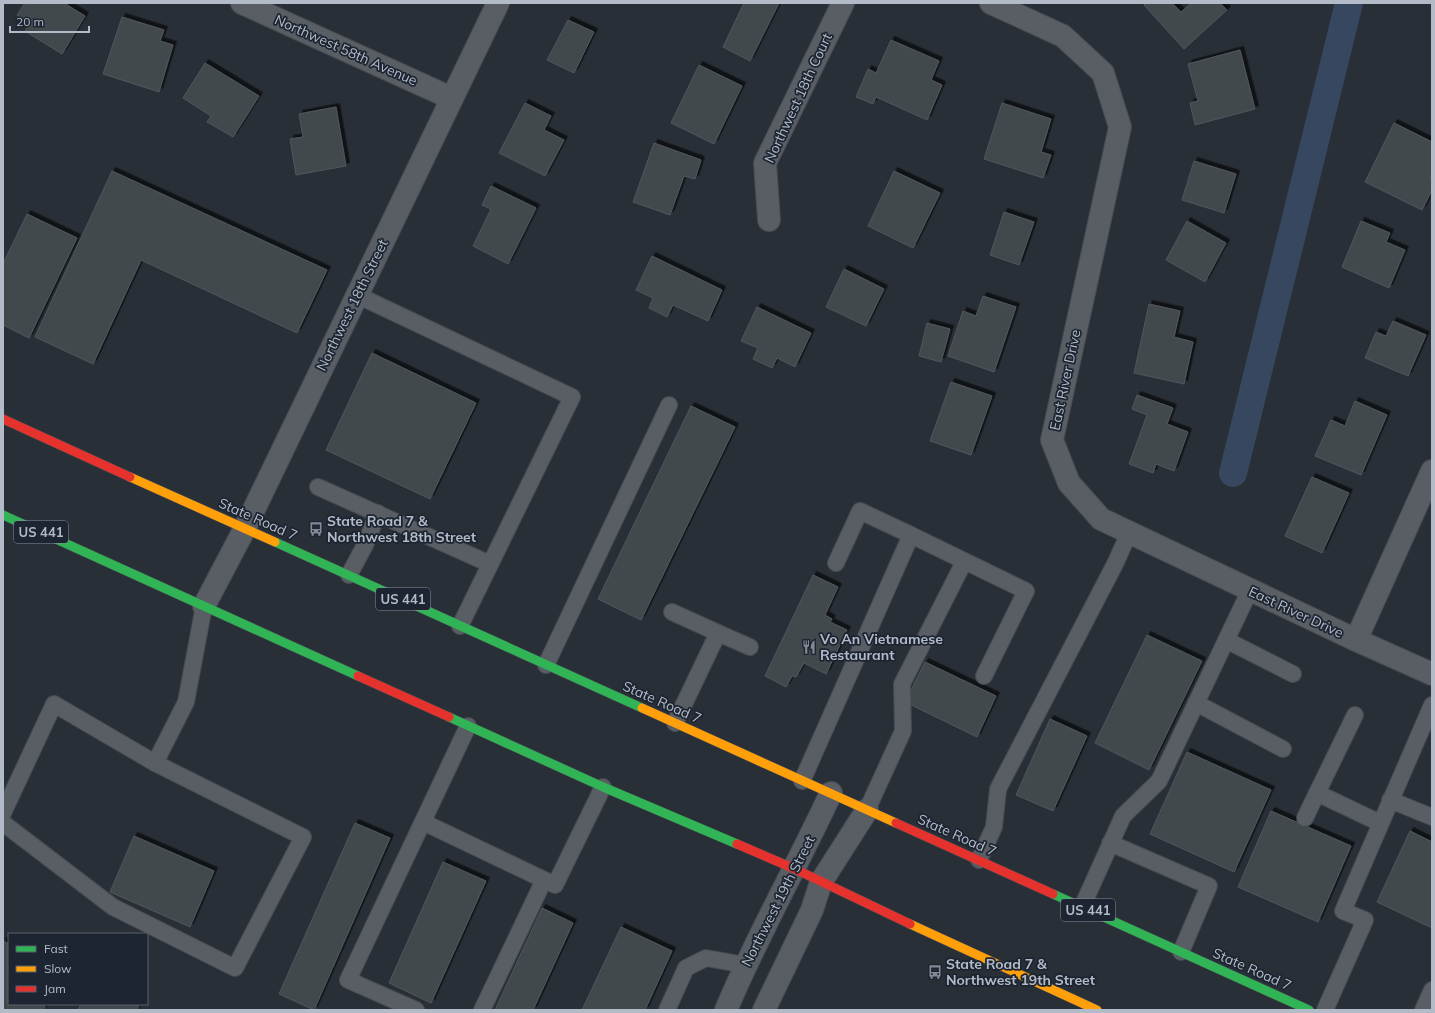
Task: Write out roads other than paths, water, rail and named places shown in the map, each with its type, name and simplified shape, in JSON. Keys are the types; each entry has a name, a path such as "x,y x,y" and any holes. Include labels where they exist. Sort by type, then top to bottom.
{"main road":[{"name":"State Road 7","path":"3,419 1309,1010"},
{"name":"US 441","path":"3,515 603,787 795,869 1066,1002 1097,1010"}],"street":[{"name":"Northwest 58th Avenue","path":"242,3 451,98"},
{"name":"Northwest 18th Street","path":"204,606 245,528 498,3"},
{"name":"Northwest 18th Court","path":"769,220 765,163 843,3"},
{"name":"East River Drive","path":"992,3 1064,36 1103,73 1120,127 1052,440 1068,483 1101,519 1356,640 1432,674"},
{"path":"1356,640 1432,472"},
{"name":"Northwest 19th Street","path":"726,1010 745,965 795,869 831,793"},
{"path":"764,1010 812,910 821,882 867,810"}],"lane":[{"path":"357,295 572,397 460,626"},
{"path":"546,665 669,405"},
{"path":"318,487 490,564"},
{"path":"836,563 860,511 1026,591 984,676"},
{"path":"349,575 365,545 378,513"},
{"path":"979,860 994,827 998,789 1115,564 1129,533"},
{"path":"802,780 911,536"},
{"path":"867,810 903,731 902,684 964,562"},
{"path":"1082,907 1122,816 1159,781 1250,590"},
{"path":"155,763 186,702 204,606"},
{"path":"672,612 750,647"},
{"path":"675,723 718,633"},
{"path":"1226,640 1293,674"},
{"path":"1196,703 1282,748"},
{"path":"3,813 54,704 155,763 303,837 235,968 113,907 3,824"},
{"path":"1325,1010 1365,920 1343,911 1432,705"},
{"path":"1305,818 1355,715"},
{"path":"416,1010 348,980 468,726"},
{"path":"423,822 554,885 603,787"},
{"path":"1317,793 1380,823"},
{"path":"1390,800 1432,817"},
{"path":"1110,843 1209,886 1181,952"},
{"path":"482,1010 544,880"},
{"path":"667,1010 686,968 706,958 745,965"},
{"path":"1422,1010 1432,990"}],"waterway":[{"path":"1233,473 1349,3"}],"place":[{"name":"State Road 7 & Northwest 18th Street","path":"316,529"},
{"name":"Vo An Vietnamese Restaurant","path":"809,647"},
{"name":"State Road 7 & Northwest 19th Street","path":"935,972"}]}
